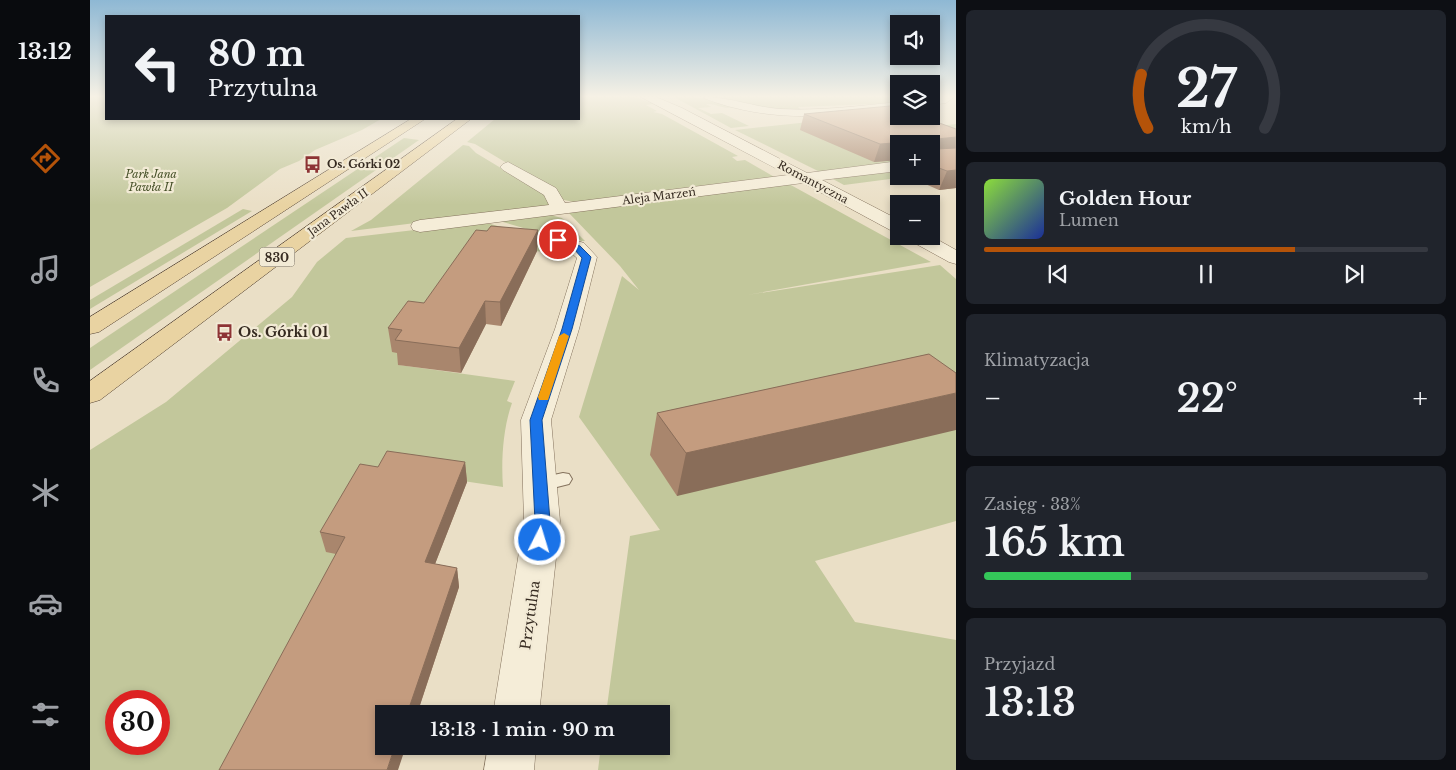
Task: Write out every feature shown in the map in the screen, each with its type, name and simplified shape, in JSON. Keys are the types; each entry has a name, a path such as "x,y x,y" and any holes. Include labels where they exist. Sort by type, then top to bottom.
{"main road":[{"path":"90,327 397,133"},
{"name":"Jana Pawła II","path":"90,394 446,133"}],"street":[{"name":"Romantyczna","path":"717,133 890,222"},
{"path":"508,167 550,192 560,208"},
{"name":"Aleja Marzeń","path":"420,226 890,167"},
{"name":"Przytulna","path":"517,705 542,521 552,482 536,420 569,321 586,257 577,248 558,240"},
{"path":"932,245 956,258"},
{"path":"509,770 511,755"}],"green space":[{"name":"Park Jana Pawła II","path":"90,133 355,133 315,150 299,161 280,169 227,208 90,287"},
{"path":"478,133 696,133 738,156 732,157 737,161 745,160 776,178 574,202 564,200 553,191 475,144 467,142"},
{"path":"741,133 816,133 819,138 869,133 956,133 956,156 940,148 940,135 890,135 890,164 820,172"},
{"path":"404,138 419,140 90,370 90,348"},
{"path":"463,145 469,146 476,153 544,194 553,206 351,231 371,220"},
{"path":"890,171 890,179 844,185 831,178"},
{"path":"789,184 890,239 890,245 900,245 931,262 747,295 940,265 956,279 956,521 815,561 855,622 956,640 956,770 598,770 600,755 670,755 670,705 607,705 630,536 660,530 579,417 622,276 639,290 620,266 567,211"},
{"path":"243,209 252,211 90,309 90,300"},
{"path":"543,213 562,218 585,241 581,241 570,231 547,235 496,220"},
{"path":"483,222 542,238 541,246 569,249 567,254 491,247 399,365 515,381 507,401 512,403 503,445 503,487 390,470 350,556 239,770 90,770 90,450 166,402 292,297 317,262 346,238"}],"building":[{"path":"852,133 956,133 956,137 940,139 940,135 890,135 890,143 880,144"},
{"path":"956,148 956,170 947,171 940,168 940,149"},
{"path":"491,226 538,230 500,302 485,301 459,348 395,340 402,330 388,328 408,301 424,303 476,230 487,231"},
{"path":"929,354 956,373 956,393 686,453 657,413"},
{"path":"387,451 465,462 425,562 457,568 410,705 375,705 375,755 392,755 387,770 219,770 345,537 320,532 360,464 378,467"}],"slow traffic":[{"path":"543,397 564,336"}],"place":[{"name":"Os. Górki 02","path":"313,164"},
{"name":"Os. Górki 01","path":"224,332"}],"route":[{"path":"540,540 542,521 536,420 567,329 584,272 586,257 577,248 558,240"}]}
